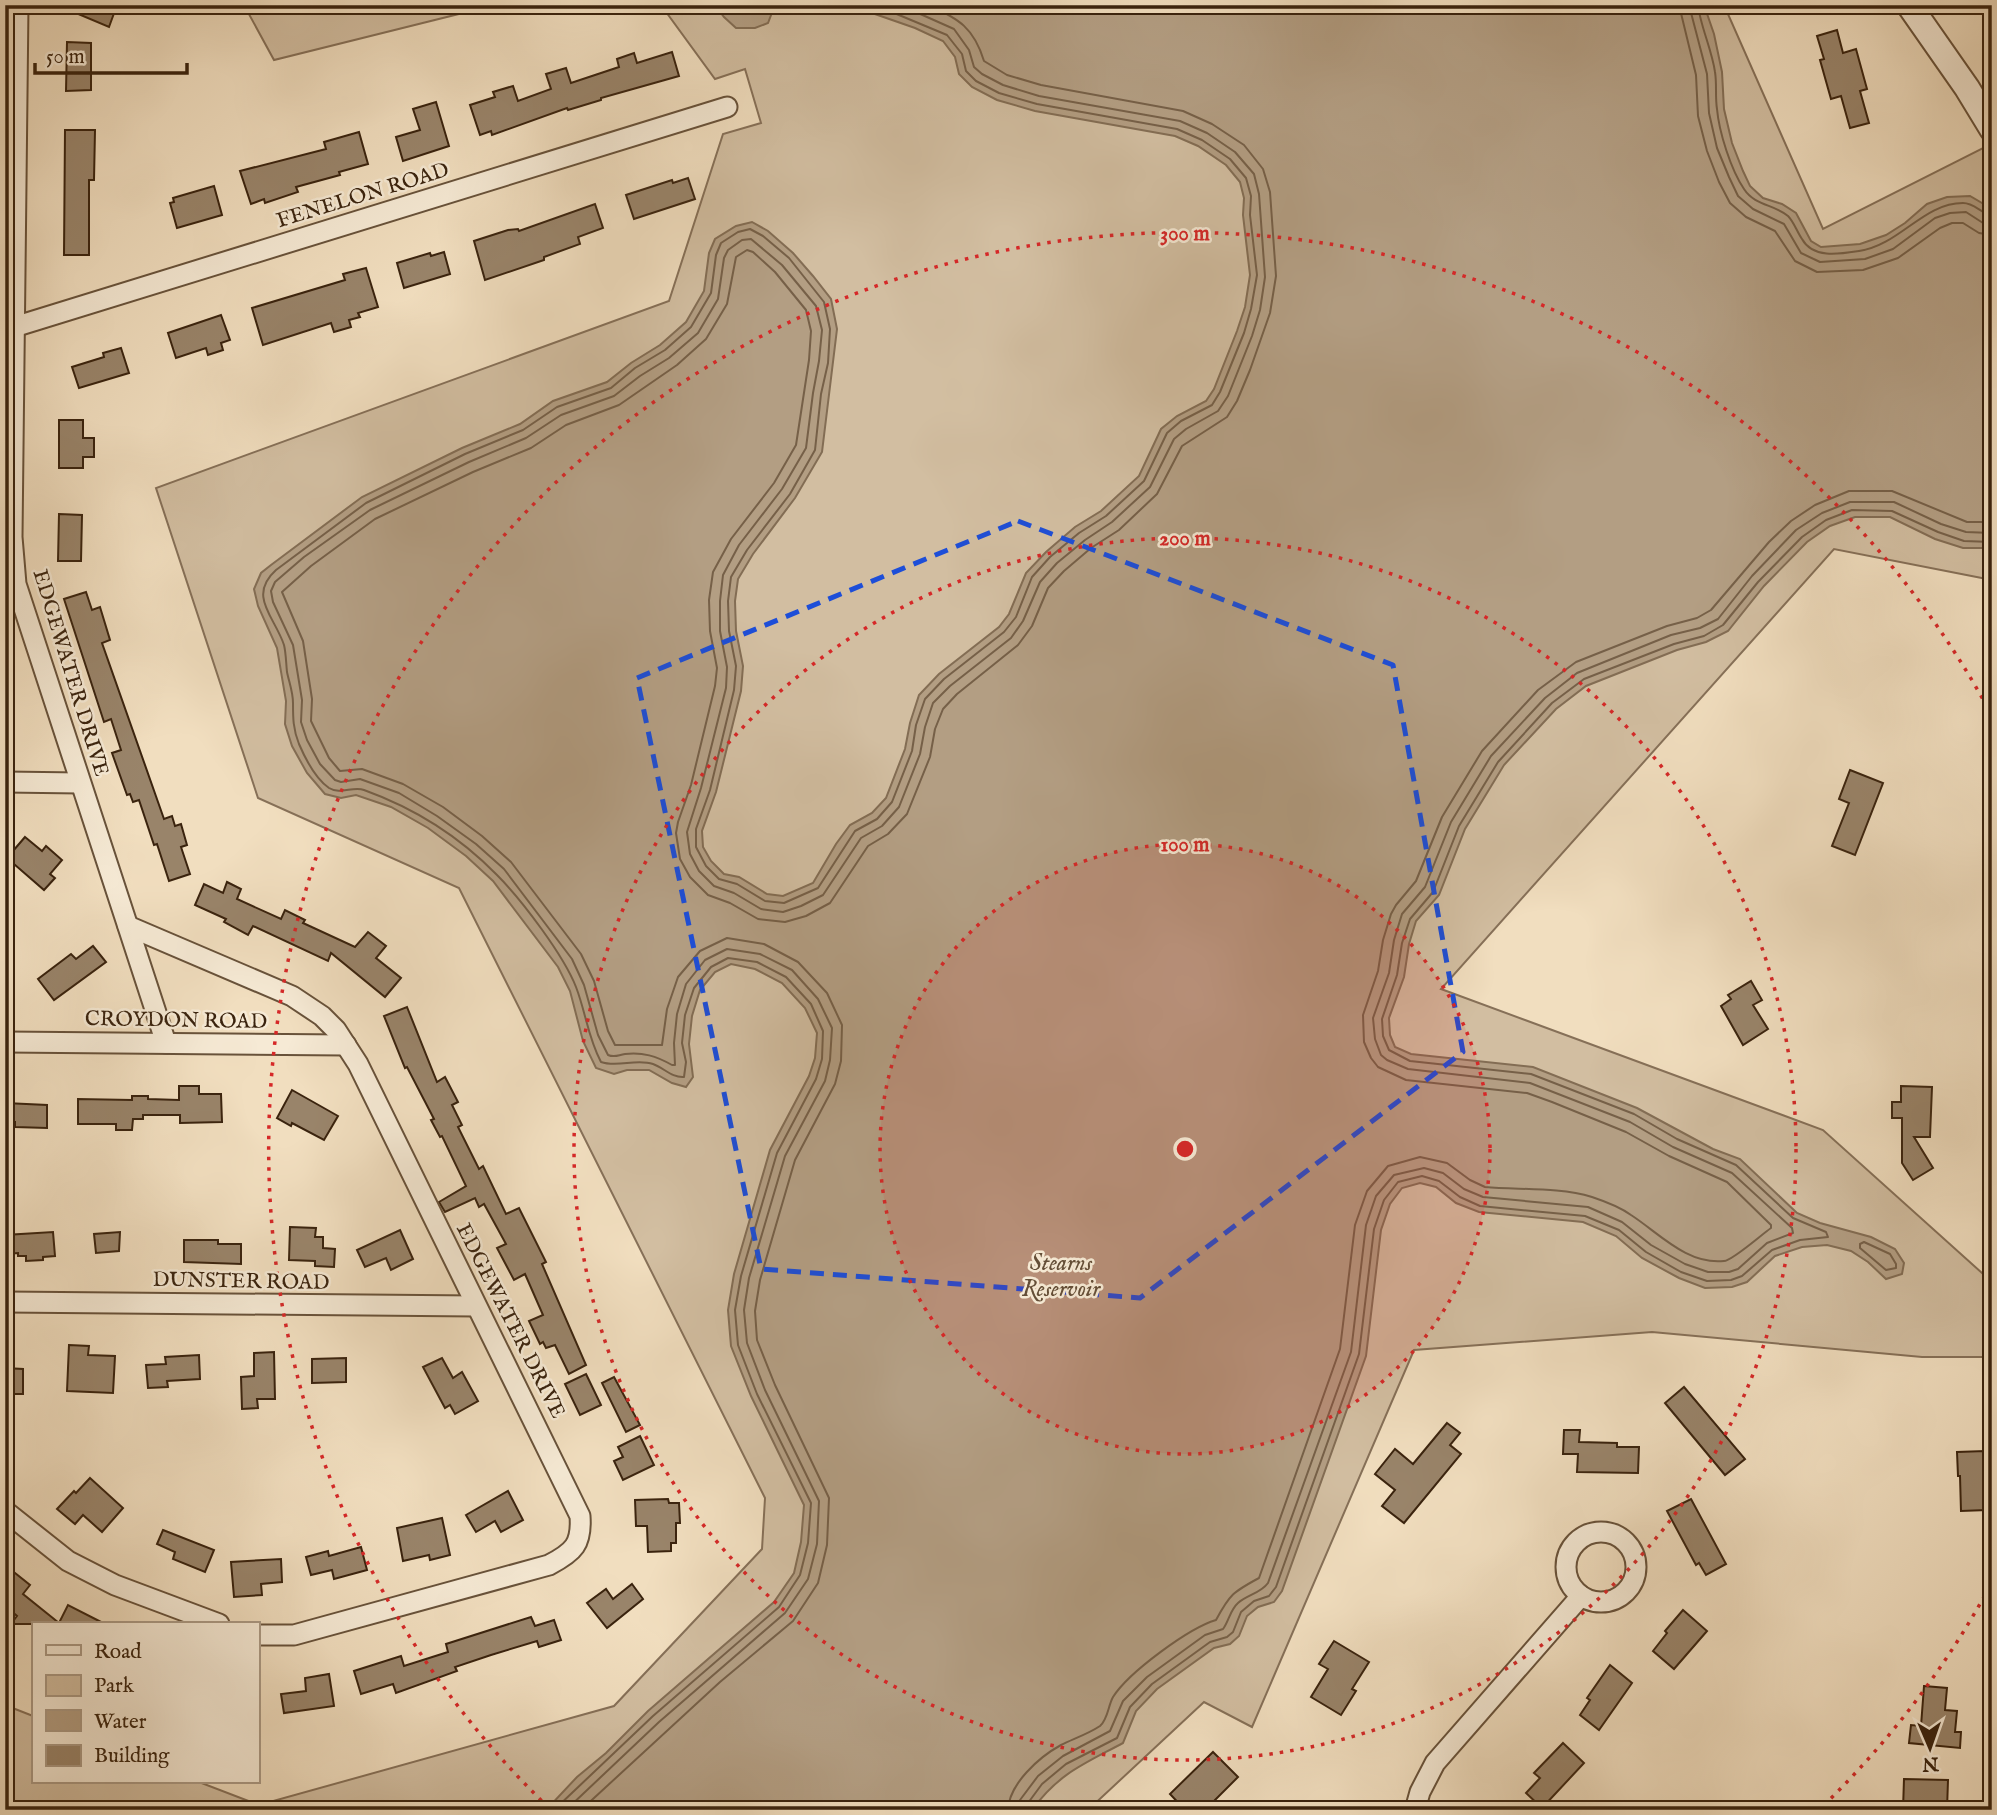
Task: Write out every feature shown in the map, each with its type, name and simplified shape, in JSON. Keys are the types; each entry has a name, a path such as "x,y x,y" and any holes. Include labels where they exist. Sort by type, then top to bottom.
{"street":[{"name":"EDGEWATER DRIVE","path":"18,5 12,537 16,584 166,1043"},
{"path":"1909,5 1967,88 1992,130"},
{"name":"FENELON ROAD","path":"14,327 727,107"},
{"path":"5,782 80,783"},
{"name":"EDGEWATER DRIVE","path":"128,926 292,996 322,1016 346,1045 358,1064 580,1516 581,1531 578,1542 571,1552 550,1564 294,1635 259,1635"},
{"name":"CROYDON ROAD","path":"5,1042 346,1045"},
{"name":"DUNSTER ROAD","path":"5,1302 476,1306"},
{"path":"5,1511 68,1561 115,1585 214,1622"},
{"path":"1415,1810 1420,1792 1435,1763 1581,1596"}],"highlighted area":[{"path":"1018,521 1393,665 1463,1052 1140,1298 761,1269 637,678"}],"green space":[{"path":"244,5 495,5 274,60"},
{"name":"Stearns Reservoir","path":"661,5 1724,5 1823,229 1985,147 1992,162 1992,580 1834,549 1441,989 1823,1130 1992,1282 1992,1357 1922,1357 1652,1332 1414,1350 1252,1727 1204,1702 1088,1810 5,1810 5,1705 32,1716 32,1784 204,1784 259,1805 614,1706 762,1549 765,1498 459,888 258,798 156,488 669,301 723,134 761,123 745,69 715,79"}],"water":[{"path":"715,5 772,5 773,10 768,23 755,28 736,28"},
{"name":"Stearns Reservoir","path":"849,5 1704,5 1714,34 1722,72 1724,109 1732,143 1743,171 1750,186 1763,198 1782,204 1796,213 1811,241 1821,247 1860,244 1886,235 1927,204 1947,197 1970,196 1987,206 1992,212 1992,548 1963,548 1935,539 1890,517 1855,517 1830,526 1807,542 1764,586 1728,631 1706,642 1677,650 1586,686 1556,709 1504,765 1465,829 1439,895 1416,921 1404,977 1389,1018 1390,1035 1395,1047 1411,1054 1533,1067 1637,1108 1713,1149 1740,1159 1797,1213 1820,1223 1871,1237 1895,1249 1904,1263 1902,1274 1886,1279 1851,1251 1827,1245 1802,1247 1775,1256 1747,1282 1732,1287 1705,1288 1679,1278 1642,1258 1616,1236 1583,1222 1479,1212 1456,1203 1436,1187 1420,1183 1402,1188 1390,1204 1381,1230 1366,1356 1282,1591 1274,1602 1258,1607 1247,1616 1239,1636 1230,1644 1214,1648 1157,1689 1136,1711 1123,1743 1062,1778 1032,1810 546,1810 648,1711 774,1602 794,1573 801,1542 804,1505 751,1396 731,1346 728,1310 734,1274 770,1150 809,1076 815,1058 817,1033 805,1008 782,983 755,969 731,964 715,972 700,990 692,1016 689,1044 693,1077 686,1087 672,1083 649,1070 627,1070 614,1074 596,1068 583,1041 570,991 558,967 493,881 466,856 428,828 391,807 356,795 341,798 325,794 307,773 292,746 285,724 286,701 277,648 258,606 254,589 261,573 362,497 462,448 520,424 553,401 607,382 660,345 686,322 704,291 709,253 715,239 736,226 752,222 768,231 793,253 813,276 831,299 837,329 822,452 795,498 753,554 738,579 735,601 736,631 743,666 741,691 716,792 702,831 703,847 711,861 724,874 739,877 767,894 783,896 813,883 850,825 872,813 886,798 905,749 919,695 939,674 999,627 1009,614 1026,573 1046,552 1075,527 1101,511 1139,476 1161,429 1177,416 1206,401 1214,389 1237,331 1245,307 1250,275 1243,215 1244,198 1240,182 1226,165 1198,146 1175,136 1035,111 997,100 972,87 959,74 955,57 943,41 915,28"}],"building":[{"path":"57,5 117,5 109,27"},
{"path":"1837,30 1843,53 1856,49 1867,89 1860,91 1869,123 1850,128 1841,96 1831,99 1820,60 1824,59 1817,36"},
{"path":"67,42 91,43 91,90 66,91"},
{"path":"672,52 679,76 568,110 567,108 492,135 491,131 480,135 470,105 495,97 493,92 513,86 518,101 551,89 546,74 566,68 571,83 619,67 617,59 634,53 637,63"},
{"path":"436,102 449,146 403,161 396,137 420,130 413,109"},
{"path":"65,130 95,130 94,180 89,180 89,255 64,255"},
{"path":"359,132 368,164 296,187 298,192 265,203 264,199 251,204 240,171 326,149 324,142"},
{"path":"688,178 695,199 634,219 626,195 672,180 673,183"},
{"path":"214,186 222,215 177,228 170,203 174,202 173,198"},
{"path":"595,204 603,228 578,237 580,244 544,257 544,260 485,280 474,241 508,230 519,231"},
{"path":"444,252 450,274 404,288 397,263 430,253 431,256"},
{"path":"366,268 378,307 358,313 360,317 349,320 351,327 334,332 331,323 263,345 252,308 345,280 343,274"},
{"path":"221,315 230,340 221,343 223,350 208,355 206,348 176,358 168,333"},
{"path":"121,348 129,373 79,388 72,367 104,357 103,353"},
{"path":"59,420 83,420 83,438 94,438 94,457 83,457 83,468 59,468"},
{"path":"59,514 82,515 81,561 58,561"},
{"path":"86,592 92,610 100,607 110,640 102,643 164,819 172,816 175,826 181,824 187,845 181,847 190,874 169,881 139,800 133,802 130,794 127,795 112,753 121,750 111,719 104,722 64,599"},
{"path":"1850,770 1883,783 1855,855 1832,846 1849,803 1839,799"},
{"path":"25,837 42,851 46,846 62,860 50,874 55,878 44,890 7,858"},
{"path":"227,882 241,889 237,899 281,919 285,910 305,920 303,923 355,947 368,932 386,946 376,958 401,978 385,997 331,953 328,961 253,926 248,935 224,922 226,919 195,905 204,884 223,893"},
{"path":"93,946 106,962 54,1000 38,979 71,954 76,959"},
{"path":"1751,981 1762,1000 1753,1005 1768,1029 1743,1045 1721,1006 1731,999 1728,995"},
{"path":"407,1007 437,1082 445,1077 458,1102 452,1105 462,1125 458,1127 479,1169 483,1166 506,1214 519,1208 546,1262 542,1264 586,1365 569,1374 555,1345 546,1348 543,1342 540,1344 529,1321 543,1315 525,1274 514,1280 497,1248 506,1244 484,1204 479,1207 475,1198 445,1212 439,1202 466,1186 442,1136 440,1137 431,1120 434,1119 407,1067 405,1068 384,1016"},
{"path":"179,1086 199,1086 199,1094 221,1094 222,1122 180,1123 180,1115 143,1115 143,1119 133,1119 132,1130 116,1130 116,1124 78,1124 78,1099 132,1100 132,1096 148,1096 148,1099 179,1100"},
{"path":"1901,1086 1932,1087 1930,1137 1914,1137 1933,1168 1913,1180 1902,1163 1902,1118 1892,1118 1892,1102 1901,1102"},
{"path":"292,1090 338,1116 324,1140 277,1118"},
{"path":"5,1103 47,1105 47,1128 15,1127 15,1122 5,1122"},
{"path":"290,1227 316,1228 315,1237 323,1237 323,1248 335,1249 334,1267 315,1266 315,1261 289,1260"},
{"path":"400,1230 413,1259 391,1270 386,1258 365,1267 357,1250"},
{"path":"53,1232 55,1256 26,1261 26,1256 18,1256 18,1253 5,1254 5,1235"},
{"path":"120,1232 119,1251 96,1253 94,1234"},
{"path":"184,1240 218,1240 218,1244 241,1244 241,1264 184,1262"},
{"path":"69,1345 89,1346 88,1355 115,1356 113,1393 67,1391"},
{"path":"274,1352 275,1399 257,1399 258,1408 242,1409 241,1377 254,1376 254,1353"},
{"path":"199,1355 200,1379 167,1381 168,1387 148,1388 146,1365 166,1364 165,1357"},
{"path":"346,1358 346,1382 312,1383 312,1359"},
{"path":"442,1358 453,1378 462,1372 478,1401 455,1414 450,1405 445,1408 423,1367"},
{"path":"5,1368 23,1369 23,1394 5,1394"},
{"path":"586,1374 601,1405 580,1415 565,1384"},
{"path":"614,1377 640,1425 626,1432 602,1383"},
{"path":"1684,1387 1745,1459 1725,1475 1665,1403"},
{"path":"1447,1423 1460,1433 1450,1445 1461,1454 1404,1523 1382,1506 1395,1490 1375,1474 1395,1449 1413,1464"},
{"path":"1564,1430 1580,1430 1579,1442 1617,1443 1617,1447 1639,1447 1638,1473 1577,1472 1578,1454 1563,1454"},
{"path":"640,1436 654,1465 623,1480 614,1461 623,1457 618,1447"},
{"path":"1985,1451 1987,1510 1961,1511 1957,1452"},
{"path":"90,1478 123,1508 102,1532 83,1515 75,1524 57,1509"},
{"path":"508,1491 523,1520 501,1532 495,1521 476,1532 466,1515"},
{"path":"668,1499 669,1503 679,1503 680,1523 676,1523 676,1543 671,1543 671,1551 648,1552 647,1526 636,1526 635,1500"},
{"path":"1691,1499 1726,1564 1706,1575 1699,1563 1696,1565 1667,1511"},
{"path":"442,1518 450,1555 430,1560 429,1555 403,1561 397,1528"},
{"path":"163,1530 214,1550 205,1572 173,1559 175,1552 157,1544"},
{"path":"361,1547 367,1570 334,1579 332,1570 311,1575 306,1557 328,1551 329,1556"},
{"path":"281,1559 282,1582 261,1584 262,1595 234,1597 231,1562"},
{"path":"5,1565 30,1585 23,1594 58,1622 11,1624 17,1616 10,1610 5,1617"},
{"path":"632,1584 643,1599 607,1628 587,1603 606,1589 613,1599"},
{"path":"68,1605 101,1622 60,1622"},
{"path":"1683,1610 1707,1631 1674,1669 1653,1651 1667,1633 1665,1631"},
{"path":"531,1617 535,1626 554,1620 561,1640 539,1647 537,1641 491,1655 455,1667 457,1671 396,1693 393,1684 361,1694 354,1671 401,1656 404,1666 448,1652 446,1644"},
{"path":"1334,1641 1369,1662 1352,1689 1356,1691 1341,1715 1311,1697 1328,1669 1319,1664"},
{"path":"1610,1665 1632,1683 1599,1730 1580,1715 1590,1700 1587,1698"},
{"path":"329,1674 334,1706 284,1713 281,1694 306,1691 305,1678"},
{"path":"1924,1686 1947,1688 1945,1710 1957,1711 1955,1732 1961,1732 1960,1748 1909,1743 1911,1725 1921,1726"},
{"path":"1563,1743 1584,1763 1542,1808 1526,1793 1540,1778 1534,1773"},
{"path":"1213,1752 1238,1777 1205,1810 1185,1810 1170,1794"},
{"path":"1904,1779 1948,1780 1947,1810 1903,1810"}]}
